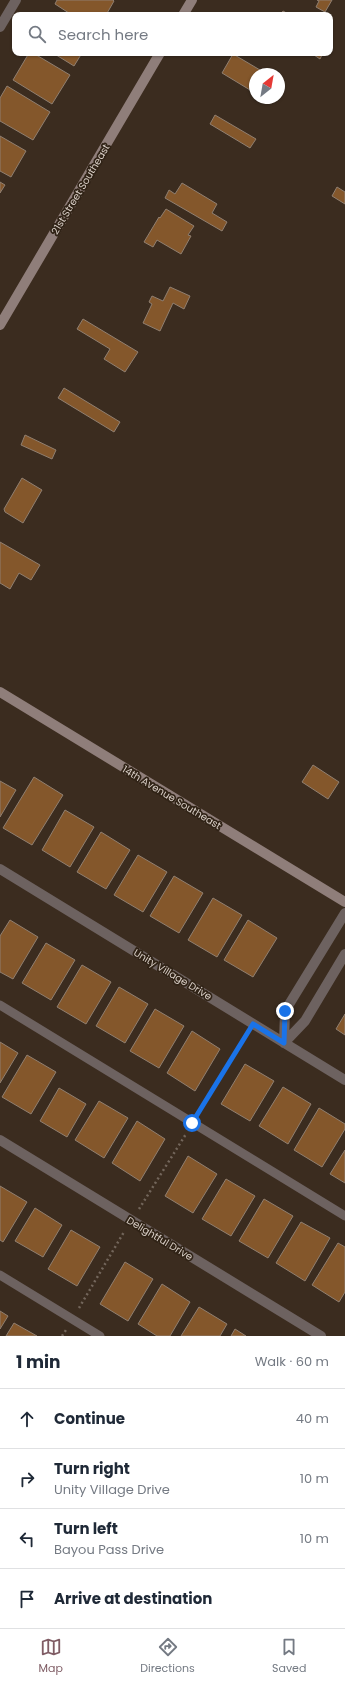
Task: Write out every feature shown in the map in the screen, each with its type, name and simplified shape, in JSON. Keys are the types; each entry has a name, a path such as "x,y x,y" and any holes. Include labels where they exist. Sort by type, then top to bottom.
{"street":[{"path":"0,27 16,0"},
{"path":"185,12 192,0"},
{"name":"21st Street Southeast","path":"0,325 158,56"},
{"name":"14th Avenue Southeast","path":"0,692 345,902"},
{"name":"Unity Village Drive","path":"0,869 345,1080"},
{"path":"284,1043 285,1011 345,913"},
{"path":"284,1043 305,1021 345,954"},
{"name":"Delightful Drive","path":"0,1140 321,1336"}],"lane":[{"path":"0,1005 345,1216"},
{"path":"0,1275 100,1336"}],"path":[{"path":"62,1336 253,1024"}],"building":[{"path":"57,0 114,1 108,12 67,12 55,4"},
{"path":"317,0 332,0 325,12 316,7 319,1"},
{"path":"27,56 38,56 70,75 52,104 13,80"},
{"path":"58,56 80,56 74,66"},
{"path":"232,56 236,56 257,68 249,68 249,89 222,73"},
{"path":"7,86 50,112 33,140 0,121 0,98"},
{"path":"215,115 256,139 250,148 210,124"},
{"path":"0,136 26,151 11,177 0,171"},
{"path":"0,182 5,185 0,193"},
{"path":"182,183 217,204 212,213 227,222 222,231 165,198 169,190 175,194"},
{"path":"337,187 345,192 345,204 332,196"},
{"path":"166,209 194,226 188,235 191,236 181,254 157,240 153,247 144,242 159,217 160,218"},
{"path":"170,287 190,296 184,309 173,303 160,331 143,323 152,304 149,302 152,296 163,301"},
{"path":"83,319 138,352 125,372 104,359 110,349 77,329"},
{"path":"64,388 120,422 114,432 58,398"},
{"path":"25,435 56,450 52,459 21,445"},
{"path":"22,478 42,490 23,523 5,512 4,509"},
{"path":"0,542 40,565 31,580 19,573 10,589 0,583"},
{"path":"313,765 339,782 328,799 302,782"},
{"path":"34,777 63,795 32,845 3,828"},
{"path":"0,781 16,790 0,817"},
{"path":"65,810 94,827 70,867 42,850"},
{"path":"101,832 130,850 106,889 77,872"},
{"path":"138,855 167,872 143,912 114,895"},
{"path":"174,876 203,893 179,933 150,916"},
{"path":"213,898 242,915 217,957 188,940"},
{"path":"10,920 38,937 13,979 0,972 0,936"},
{"path":"248,920 277,938 253,977 224,960"},
{"path":"46,943 75,960 51,1000 22,983"},
{"path":"82,965 111,982 86,1024 57,1007"},
{"path":"119,987 148,1004 125,1043 96,1026"},
{"path":"155,1009 184,1026 159,1068 130,1051"},
{"path":"345,1014 345,1035 336,1029"},
{"path":"192,1031 220,1049 195,1091 167,1073"},
{"path":"0,1042 18,1053 0,1083"},
{"path":"27,1055 56,1072 31,1114 2,1097"},
{"path":"245,1064 274,1081 250,1121 221,1104"},
{"path":"283,1087 311,1104 288,1144 259,1126"},
{"path":"59,1088 86,1104 67,1137 40,1121"},
{"path":"99,1101 128,1118 104,1158 75,1140"},
{"path":"319,1108 345,1124 345,1129 322,1167 294,1150"},
{"path":"137,1121 165,1139 140,1181 112,1163"},
{"path":"345,1150 345,1183 330,1174"},
{"path":"188,1156 217,1174 193,1213 165,1196"},
{"path":"226,1179 255,1196 231,1236 202,1219"},
{"path":"0,1186 27,1202 3,1242 0,1240"},
{"path":"264,1199 293,1216 268,1258 239,1241"},
{"path":"35,1208 62,1225 43,1257 15,1241"},
{"path":"301,1222 330,1238 305,1281 276,1263"},
{"path":"71,1230 100,1247 77,1286 48,1269"},
{"path":"338,1243 345,1247 345,1292 339,1302 312,1285"},
{"path":"125,1262 153,1279 128,1321 100,1304"},
{"path":"162,1284 190,1302 170,1336 157,1336 138,1324"},
{"path":"199,1307 227,1324 220,1336 181,1336"},
{"path":"0,1311 8,1316 0,1329"},
{"path":"14,1323 37,1336 6,1336"},
{"path":"235,1329 246,1336 231,1336"}],"route":[{"path":"192,1123 253,1024 284,1043 285,1011"}]}
